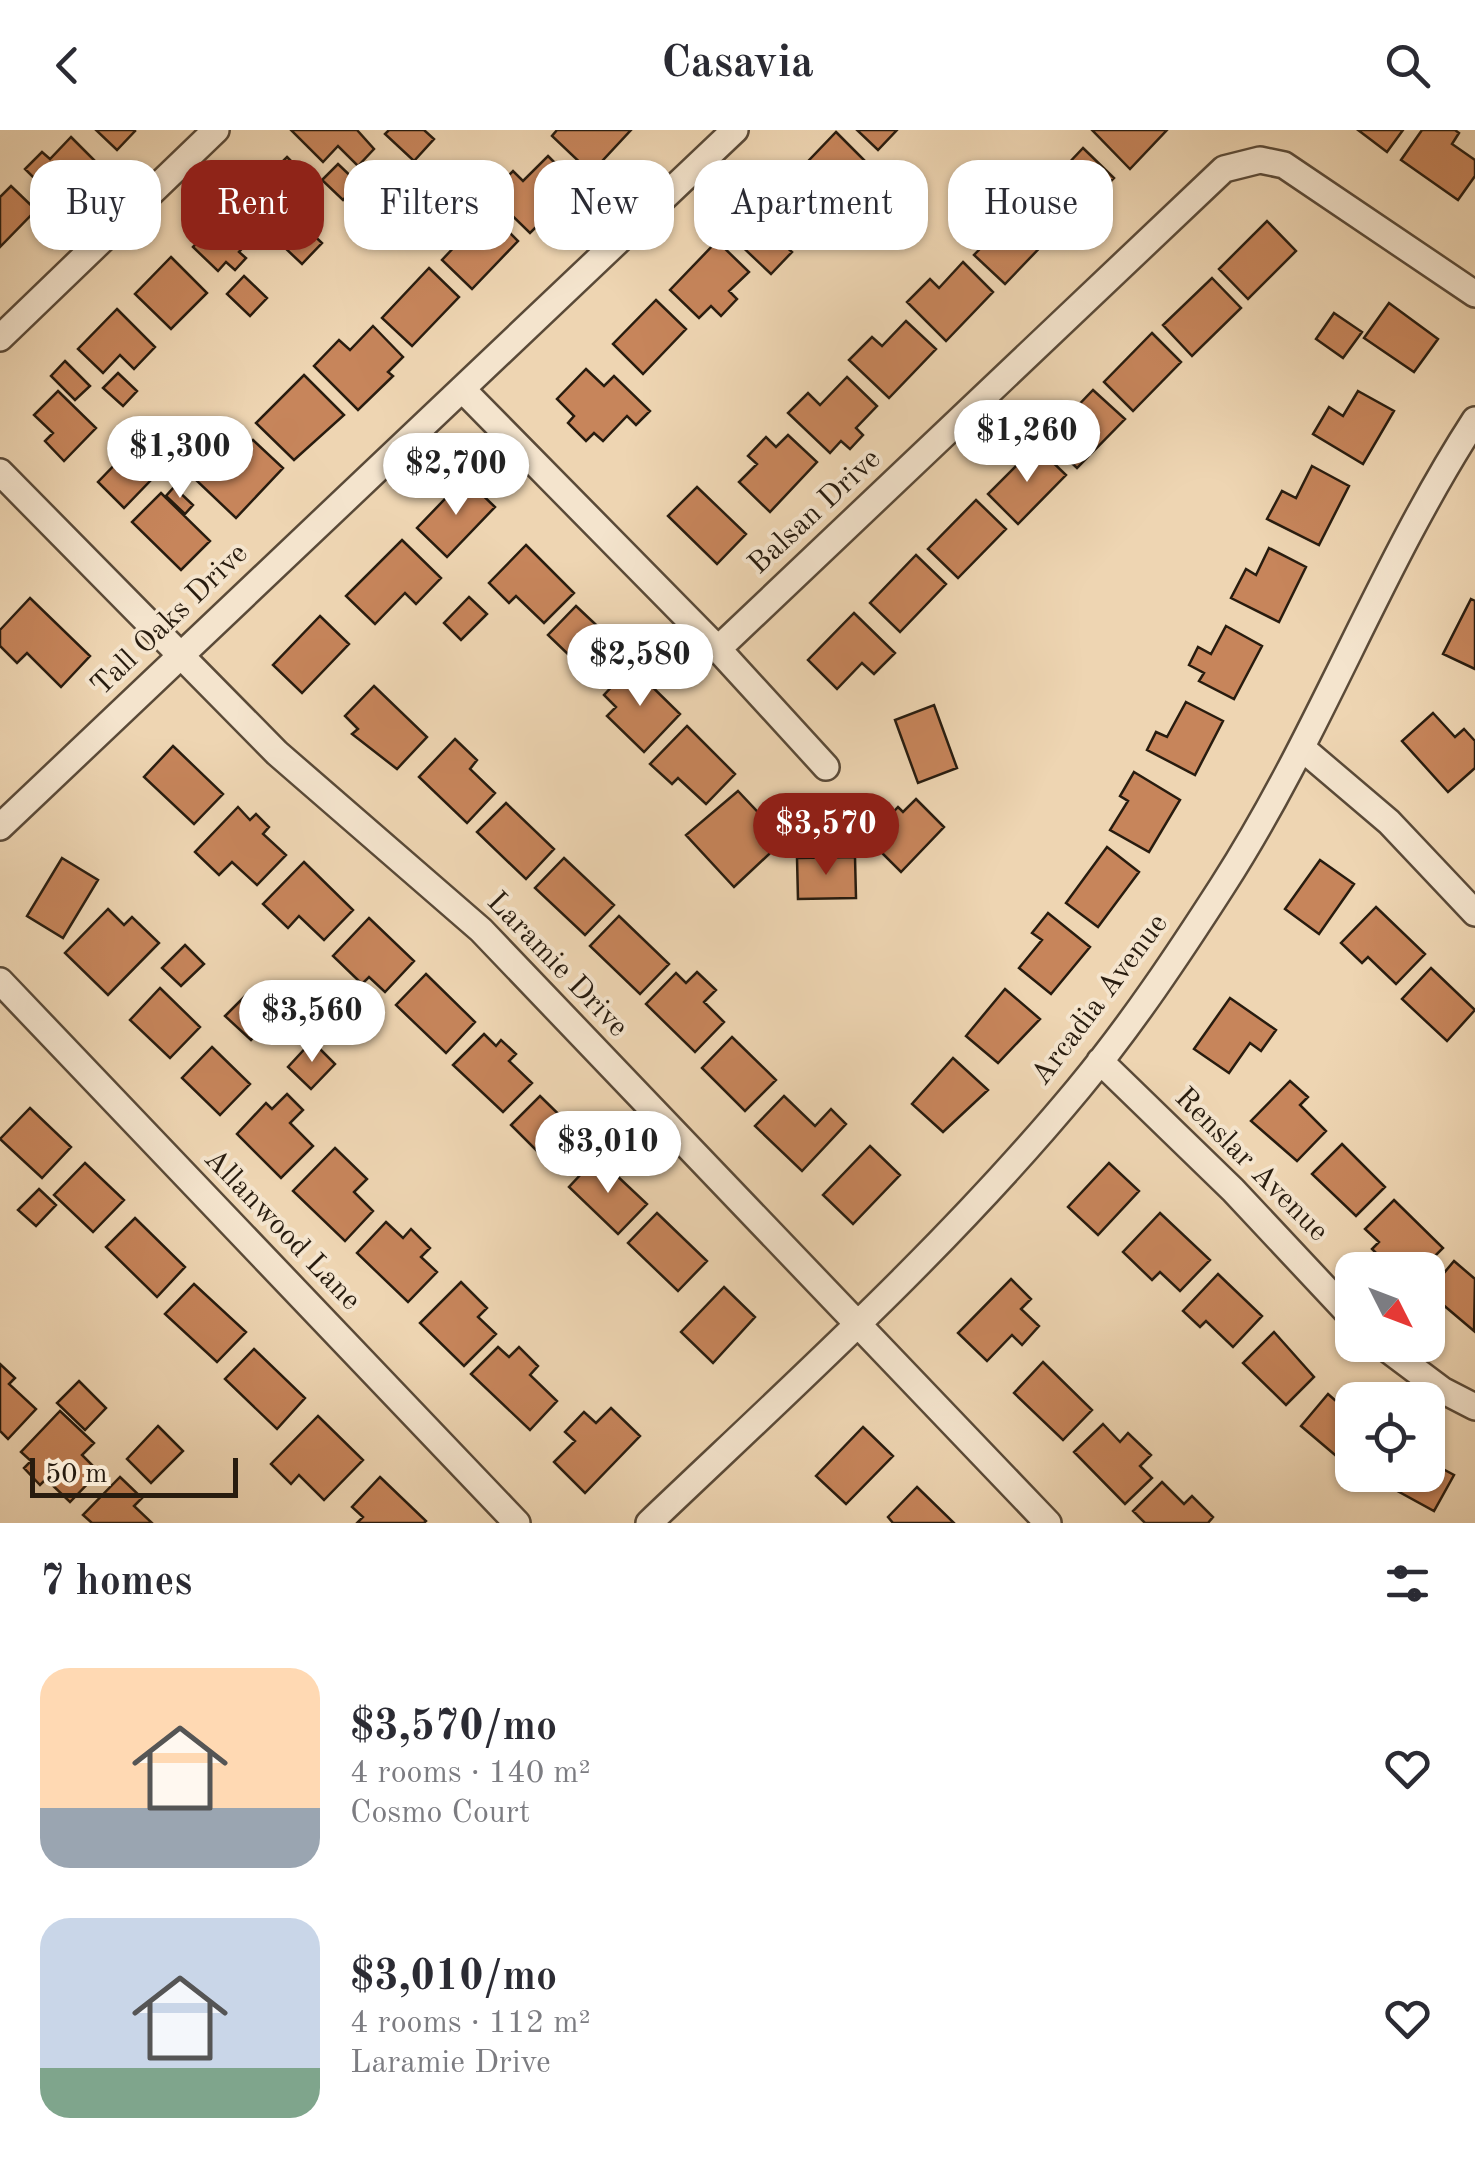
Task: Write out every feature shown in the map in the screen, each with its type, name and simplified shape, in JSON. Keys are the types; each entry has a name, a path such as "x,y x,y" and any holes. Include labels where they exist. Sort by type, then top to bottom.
{"street":[{"path":"0,338 216,130"},
{"name":"Tall Oaks Drive","path":"0,828 735,130"},
{"name":"Balsan Drive","path":"718,649 1224,169 1260,160 1284,165 1475,294"},
{"path":"462,389 718,649 826,767"},
{"name":"Arcadia Avenue","path":"648,1523 986,1193 1100,1060 1217,895 1302,748 1400,548 1475,420"},
{"name":"Laramie Drive","path":"0,472 277,753 481,930 1048,1523"},
{"path":"1302,748 1389,822 1475,913"},
{"name":"Allanwood Lane","path":"0,981 517,1523"},
{"name":"Renslar Avenue","path":"1100,1060 1233,1190 1335,1299"},
{"path":"1405,1362 1475,1408"}],"building":[{"path":"96,130 134,130 135,131 117,150"},
{"path":"291,130 357,130 374,149 364,160 352,160 338,146 321,160"},
{"path":"389,130 424,130 434,139 413,160 385,134"},
{"path":"557,130 631,130 603,160 577,160 552,136"},
{"path":"857,130 897,130 878,150"},
{"path":"1092,130 1167,130 1130,169"},
{"path":"1358,130 1403,130 1387,152"},
{"path":"1422,130 1455,130 1459,133 1452,144 1475,160 1475,176 1458,200 1401,160"},
{"path":"836,132 864,160 809,160"},
{"path":"71,137 94,160 34,160 42,152 50,159"},
{"path":"1083,148 1095,160 1072,160"},
{"path":"338,164 344,170 343,200 324,182"},
{"path":"534,170 534,229 530,233 514,217 514,172 523,181"},
{"path":"11,186 30,204 30,216 0,247 0,197"},
{"path":"1267,221 1296,251 1248,299 1219,269"},
{"path":"196,250 241,250 246,258 235,270 226,262 218,271"},
{"path":"287,250 315,250 302,264"},
{"path":"451,250 509,250 472,289 442,260"},
{"path":"708,250 726,250 749,272 729,291 737,299 721,316 711,306 699,318 670,290"},
{"path":"746,250 792,252 771,274"},
{"path":"979,250 1038,250 1005,284 974,255"},
{"path":"171,257 207,293 171,329 135,294"},
{"path":"963,262 993,292 946,341 907,302 930,279 939,288"},
{"path":"429,268 459,297 412,346 382,318"},
{"path":"244,276 267,298 250,316 227,294"},
{"path":"1212,278 1241,308 1192,356 1163,325"},
{"path":"656,300 686,329 643,374 613,344"},
{"path":"1389,303 1438,339 1414,372 1364,338"},
{"path":"117,309 155,347 134,369 120,355 103,373 78,349"},
{"path":"1334,313 1362,332 1343,358 1316,339"},
{"path":"906,321 936,349 889,398 849,360 872,337 882,346"},
{"path":"373,326 403,357 388,372 393,376 358,410 314,366 339,340 350,350"},
{"path":"1152,333 1181,362 1133,411 1104,382"},
{"path":"65,361 90,386 75,400 51,376"},
{"path":"586,369 604,386 614,376 650,411 636,425 627,416 603,441 594,433 586,441 568,423 574,416 557,399"},
{"path":"118,373 137,391 123,406 103,388"},
{"path":"304,375 344,415 294,460 256,423"},
{"path":"847,377 877,406 856,428 863,435 850,449 841,441 830,453 788,413 808,393 820,405"},
{"path":"1093,390 1125,419 1077,468 1046,439"},
{"path":"58,391 96,428 64,461 45,441 53,433 34,415"},
{"path":"1358,391 1394,411 1363,464 1313,434 1329,407 1343,416"},
{"path":"788,435 817,462 770,512 739,482 757,464 748,456 766,437 776,447"},
{"path":"253,440 283,468 236,518 196,480 219,456 229,466"},
{"path":"1036,446 1066,475 1018,524 988,494"},
{"path":"125,454 151,480 124,508 98,482"},
{"path":"1312,466 1349,486 1319,545 1267,519 1282,491 1296,498"},
{"path":"465,478 495,507 447,557 417,528"},
{"path":"174,487 193,505 185,514 166,496"},
{"path":"697,487 746,534 717,564 668,516"},
{"path":"161,493 210,541 181,570 132,522"},
{"path":"976,500 1006,529 958,578 928,549"},
{"path":"402,540 441,578 416,604 405,593 375,624 346,596"},
{"path":"526,545 574,593 544,623 516,596 509,603 489,583"},
{"path":"1269,548 1306,567 1279,622 1231,598 1246,569 1256,575"},
{"path":"916,555 946,584 900,632 870,603"},
{"path":"469,597 487,614 461,640 444,623"},
{"path":"30,598 90,656 61,687 27,653 17,663 0,646 0,630"},
{"path":"1471,599 1475,601 1475,669 1443,654"},
{"path":"576,606 626,653 597,682 548,635"},
{"path":"854,613 895,653 874,674 862,663 837,689 808,660"},
{"path":"320,616 349,644 302,693 273,665"},
{"path":"1226,626 1262,646 1234,699 1199,681 1204,673 1189,665 1198,647 1211,654"},
{"path":"631,666 680,714 644,752 607,716 616,707 604,695"},
{"path":"374,686 427,737 397,769 352,734 358,729 345,716"},
{"path":"1186,702 1223,721 1195,775 1147,750 1156,732 1167,737"},
{"path":"934,705 957,768 918,783 895,720"},
{"path":"1433,713 1455,737 1464,729 1475,741 1475,768 1448,792 1402,741"},
{"path":"687,726 735,774 706,804 678,778 672,784 650,764"},
{"path":"455,739 477,760 470,769 495,793 467,823 419,777"},
{"path":"173,746 223,794 194,824 144,777"},
{"path":"1134,772 1180,800 1149,852 1110,830 1128,801 1120,796"},
{"path":"738,791 784,840 734,887 686,835"},
{"path":"916,799 944,827 901,872 868,839 898,807 903,812"},
{"path":"506,803 554,849 526,879 477,832"},
{"path":"238,807 250,820 256,814 269,827 263,834 286,855 257,885 232,862 219,875 195,852"},
{"path":"1107,847 1139,872 1098,927 1066,903"},
{"path":"855,857 856,898 798,899 797,858"},
{"path":"62,858 98,880 63,938 27,916"},
{"path":"564,858 614,905 585,935 535,888"},
{"path":"1320,860 1354,884 1319,934 1285,909"},
{"path":"304,862 353,910 324,940 299,916 288,928 263,904"},
{"path":"1376,907 1425,954 1396,984 1368,957 1362,963 1341,943"},
{"path":"108,909 124,925 132,917 159,943 108,995 65,953"},
{"path":"1048,913 1090,947 1051,994 1019,968 1042,940 1032,933"},
{"path":"619,916 669,964 640,994 590,946"},
{"path":"369,918 414,961 385,992 369,977 362,984 333,956"},
{"path":"185,945 204,964 181,986 162,968"},
{"path":"1431,968 1475,1010 1447,1041 1402,999"},
{"path":"697,972 716,990 704,1002 724,1022 695,1052 646,1004 676,973 686,983"},
{"path":"426,974 475,1022 446,1053 396,1005"},
{"path":"160,988 200,1027 170,1058 130,1020"},
{"path":"1005,989 1040,1019 998,1063 966,1036"},
{"path":"247,994 272,1018 251,1040 225,1016"},
{"path":"1230,998 1276,1030 1261,1051 1250,1043 1229,1073 1194,1049"},
{"path":"484,1034 496,1046 501,1040 516,1054 509,1061 532,1083 503,1112 453,1065"},
{"path":"732,1037 776,1080 745,1111 702,1068"},
{"path":"312,1041 335,1064 311,1089 288,1067"},
{"path":"212,1047 250,1084 220,1115 182,1078"},
{"path":"953,1058 988,1090 943,1132 912,1104"},
{"path":"1290,1081 1308,1097 1300,1105 1326,1131 1297,1161 1251,1121"},
{"path":"287,1094 303,1110 290,1123 313,1146 281,1178 237,1134 266,1103 272,1109"},
{"path":"540,1096 589,1144 559,1173 511,1125"},
{"path":"784,1096 815,1126 831,1109 846,1124 802,1171 755,1126"},
{"path":"30,1108 71,1147 42,1178 0,1139"},
{"path":"1342,1144 1385,1187 1356,1216 1312,1174"},
{"path":"870,1146 900,1175 853,1224 823,1195"},
{"path":"335,1148 367,1179 354,1192 373,1211 345,1241 293,1191"},
{"path":"597,1157 647,1204 618,1234 569,1187"},
{"path":"85,1163 124,1200 93,1232 54,1195"},
{"path":"1109,1163 1139,1191 1098,1235 1068,1207"},
{"path":"39,1189 56,1205 36,1226 18,1210"},
{"path":"1394,1200 1443,1248 1439,1252 1375,1252 1372,1249 1379,1242 1365,1229"},
{"path":"657,1213 707,1261 678,1291 628,1243"},
{"path":"1160,1213 1210,1260 1180,1291 1160,1272 1152,1280 1123,1252"},
{"path":"135,1218 185,1267 157,1297 106,1247"},
{"path":"386,1222 403,1238 411,1229 430,1248 421,1257 437,1272 408,1302 357,1253"},
{"path":"1454,1261 1475,1279 1474,1331 1445,1306 1445,1272"},
{"path":"1218,1274 1262,1316 1233,1347 1206,1321 1200,1327 1183,1311"},
{"path":"1011,1279 1031,1299 1021,1309 1039,1326 1022,1345 1012,1335 987,1361 958,1333"},
{"path":"461,1282 487,1308 478,1317 496,1334 464,1366 420,1323"},
{"path":"194,1284 246,1332 217,1362 165,1314"},
{"path":"724,1287 755,1317 713,1363 681,1332"},
{"path":"1274,1332 1314,1377 1286,1405 1243,1363"},
{"path":"498,1347 509,1357 519,1347 538,1366 530,1375 557,1401 530,1430 471,1374"},
{"path":"254,1349 305,1398 277,1429 225,1379"},
{"path":"1043,1362 1092,1410 1063,1440 1014,1393"},
{"path":"0,1364 15,1378 9,1384 36,1409 8,1439 0,1431"},
{"path":"79,1381 106,1408 85,1430 57,1403"},
{"path":"1328,1394 1335,1400 1335,1455 1301,1426"},
{"path":"611,1408 640,1436 585,1493 554,1462 575,1441 565,1432 584,1412 596,1423"},
{"path":"60,1411 94,1443 82,1455 99,1472 70,1502 46,1479 40,1485 24,1468 31,1461 21,1452"},
{"path":"318,1416 363,1460 324,1500 299,1475 291,1484 271,1464"},
{"path":"1103,1424 1120,1442 1128,1433 1151,1455 1140,1466 1152,1478 1125,1504 1074,1452"},
{"path":"158,1426 183,1451 151,1483 127,1459"},
{"path":"863,1427 893,1456 846,1504 816,1476"},
{"path":"1445,1470 1454,1475 1445,1491"},
{"path":"120,1477 142,1498 134,1506 152,1523 92,1523 83,1515"},
{"path":"380,1477 424,1523 357,1523 363,1517 352,1507"},
{"path":"1162,1482 1184,1504 1192,1496 1213,1517 1208,1523 1145,1523 1133,1511"},
{"path":"917,1487 954,1523 893,1523 888,1517"},
{"path":"1399,1492 1445,1492 1434,1511"}]}
